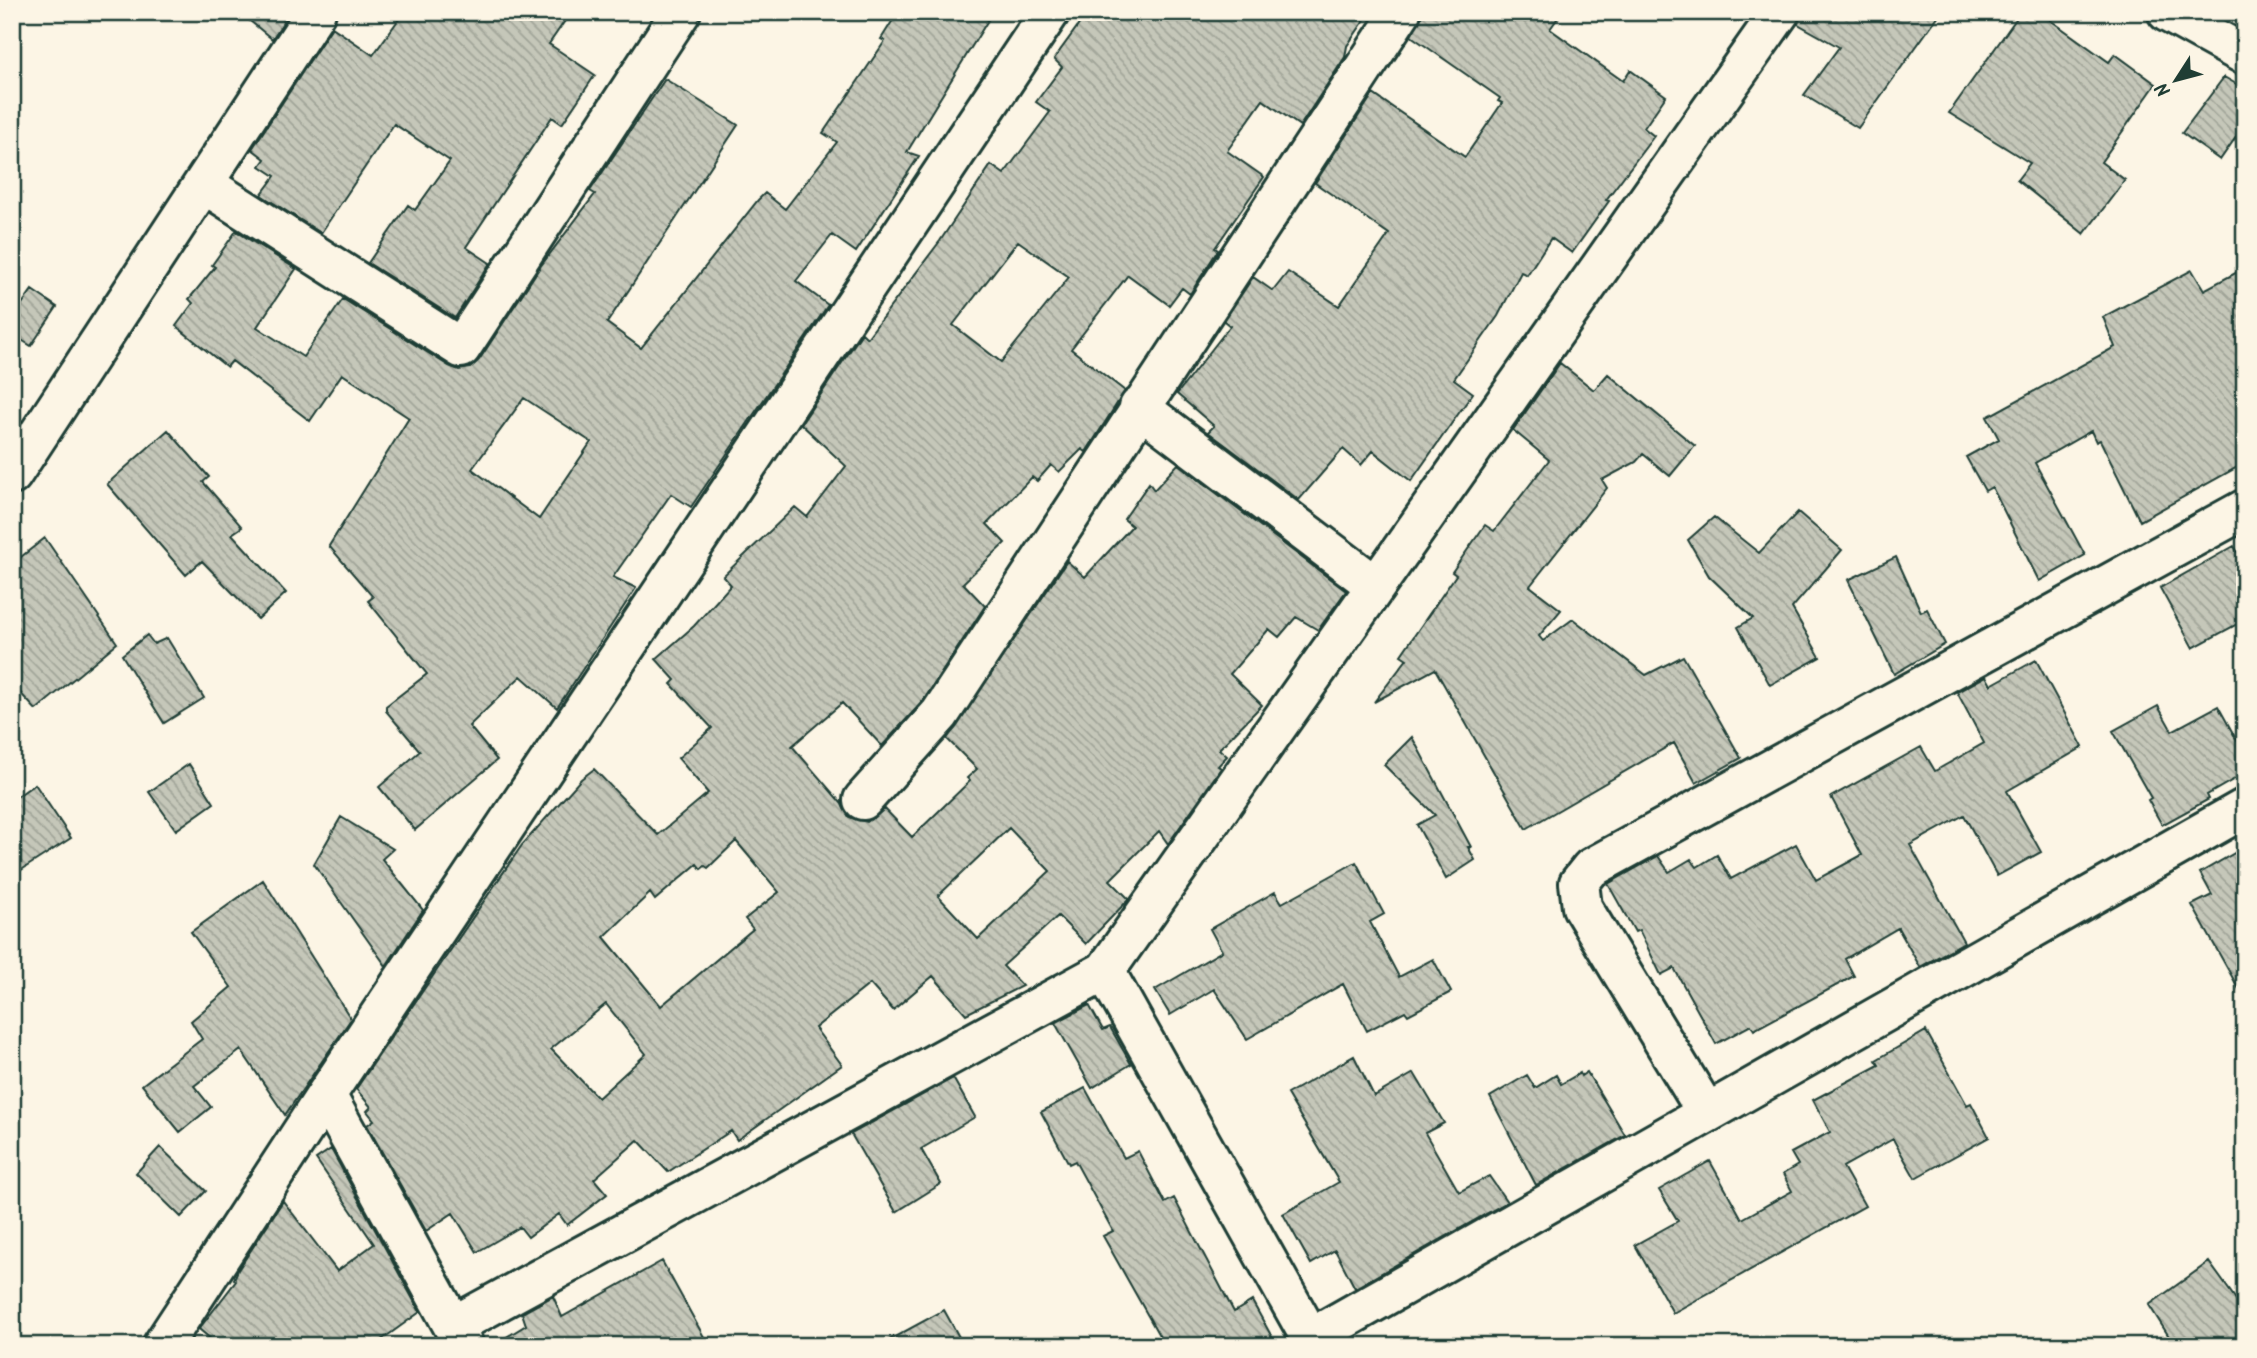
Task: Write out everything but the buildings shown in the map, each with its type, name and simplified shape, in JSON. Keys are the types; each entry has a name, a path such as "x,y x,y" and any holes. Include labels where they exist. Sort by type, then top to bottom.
{"street":[{"path":"12,475 316,12"},
{"path":"204,184 461,348 681,12"},
{"path":"175,1340 326,1096 1050,12"},
{"path":"863,800 940,714 1139,407 1401,12"},
{"path":"326,1096 458,1336 1105,971 1780,12"},
{"path":"2167,12 2245,55"},
{"path":"1139,407 1376,586"},
{"path":"1707,1113 1582,907 1578,883 1591,868 2245,509"},
{"path":"1105,971 1313,1342 1707,1113 2245,808"}]}
